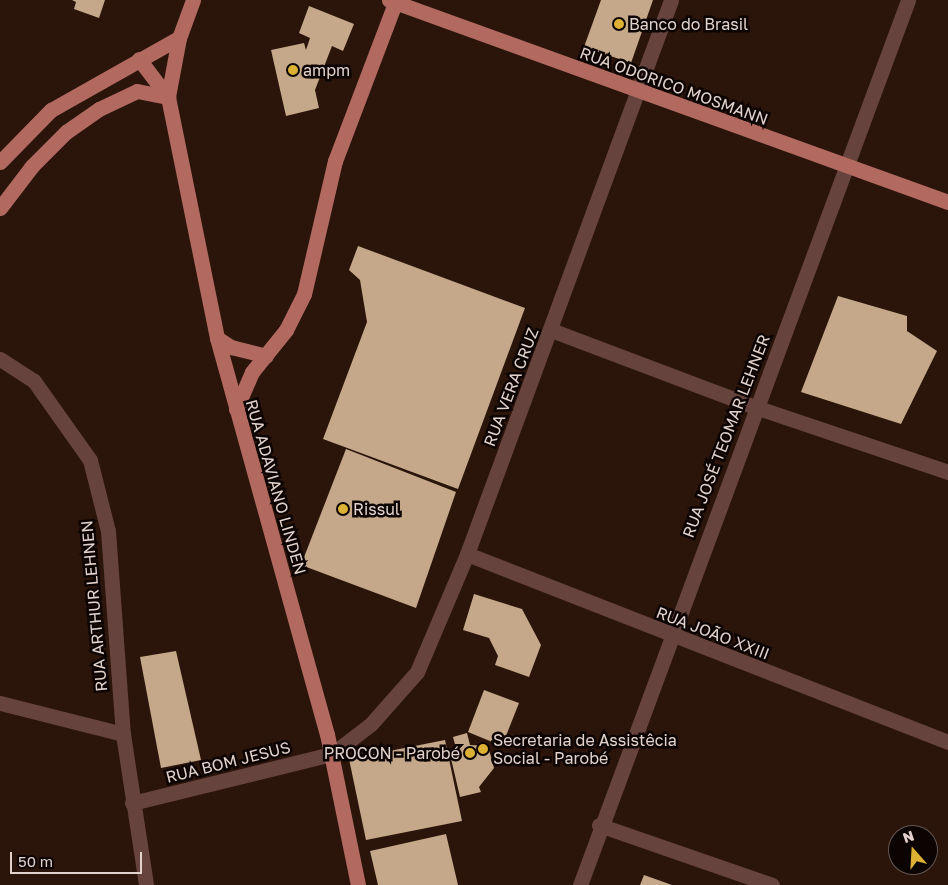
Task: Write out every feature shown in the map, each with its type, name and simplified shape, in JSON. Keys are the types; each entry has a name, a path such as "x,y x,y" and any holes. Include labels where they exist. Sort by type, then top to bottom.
{"main road":[{"path":"168,97 179,38 194,0"},
{"path":"236,410 252,372 266,356 304,294 335,160 394,1"},
{"name":"RUA ODORICO MOSMANN","path":"394,1 849,168 948,202"},
{"path":"0,162 51,110 138,59 179,38"},
{"path":"138,59 168,97"},
{"path":"0,208 32,166 66,132 137,90 148,71"},
{"path":"137,90 168,97"},
{"name":"RUA ADAVIANO LINDEN","path":"168,97 217,338 332,754 358,885"},
{"path":"217,338 231,347 266,356"}],"street":[{"name":"RUA VERA CRUZ","path":"332,754 371,724 417,672 467,554 671,0"},
{"name":"RUA JOSÉ TEOMAR LEHNER","path":"580,885 599,826 755,407 849,168 908,0"},
{"path":"551,330 755,407 948,472"},
{"name":"RUA ARTHUR LEHNEN","path":"0,359 34,381 90,460 108,531 123,734 146,885"},
{"name":"RUA JOÃO XXIII","path":"467,554 670,636 948,742"},
{"path":"0,703 123,734"},
{"name":"RUA BOM JESUS","path":"132,803 332,754"},
{"path":"599,826 772,885"}],"building":[{"path":"72,0 105,0 99,18 74,9 76,2"},
{"name":"Banco do Brasil","path":"601,0 653,0 631,63 584,47"},
{"path":"309,6 354,24 343,51 332,46 315,90 319,108 286,116 271,50 304,43 306,50 310,38 299,33"},
{"path":"358,246 525,308 458,489 323,439 367,322 360,280 349,270"},
{"path":"838,296 907,316 907,331 937,351 901,424 801,392"},
{"path":"346,449 456,492 416,608 301,565"},
{"path":"474,594 522,609 541,645 529,677 495,665 498,656 489,638 463,630"},
{"path":"176,651 201,760 161,768 140,657"},
{"path":"484,690 519,703 502,746 468,732"},
{"path":"467,733 470,745 488,746 494,768 479,787 481,792 460,797 449,750 456,748 453,737"},
{"path":"445,740 462,821 366,840 349,759"},
{"path":"446,834 458,885 378,885 370,851"},
{"path":"644,875 672,885 640,885"}],"place":[{"name":"Banco do Brasil","path":"619,24"},
{"name":"ampm","path":"293,70"},
{"name":"Rissul","path":"343,509"},
{"name":"Secretaria de Assistêcia Social - Parobé","path":"483,749"},
{"name":"PROCON - Parobé","path":"470,753"}]}
